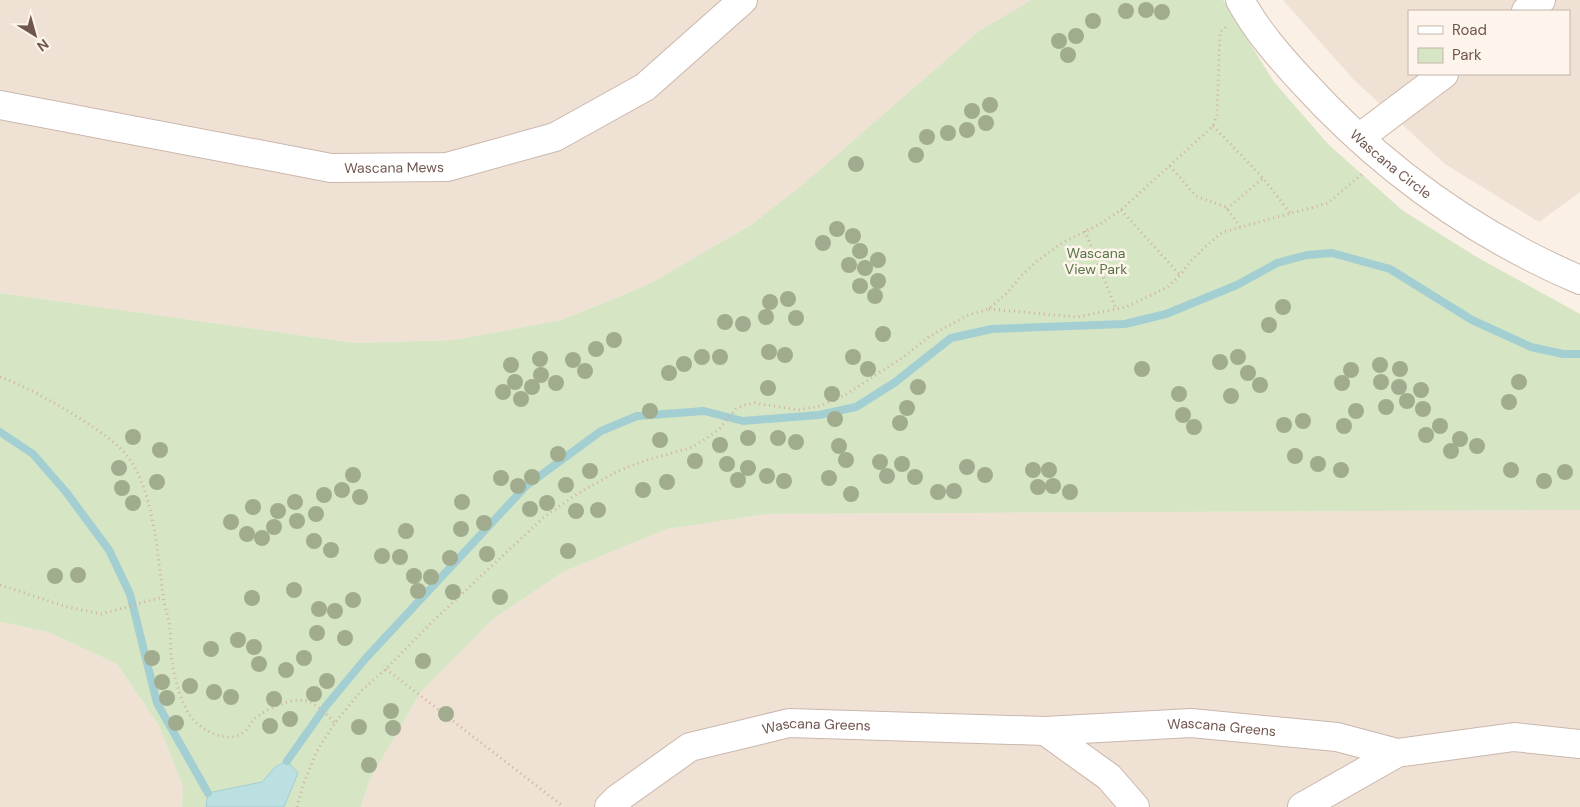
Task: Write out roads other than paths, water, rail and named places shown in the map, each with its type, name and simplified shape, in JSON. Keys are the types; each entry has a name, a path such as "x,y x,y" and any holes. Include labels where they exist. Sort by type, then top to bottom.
{"street":[{"name":"Wascana Mews","path":"0,105 331,168 447,167 555,136 645,87 743,0"},
{"path":"1527,10 1541,0"},
{"name":"Wascana Circle","path":"1243,6 1279,55 1318,98 1359,138 1419,188 1474,226 1527,255 1580,280"},
{"path":"1359,138 1443,75"},
{"name":"Wascana Greens","path":"610,807 616,799 690,747 789,723 1045,732 1192,723 1337,737 1397,753"},
{"path":"1045,732 1109,777 1135,807"},
{"name":"Wascana Greens","path":"1302,807 1397,753 1514,737 1580,744"}],"water":[{"path":"287,761 298,773 284,807 206,807 208,793 262,782 275,767"}],"waterway":[{"path":"287,761 326,706 366,658 526,486 601,431 637,416 704,411 743,421 819,415 856,407 894,383 951,338 992,329 1125,324 1166,314 1237,285 1277,263 1307,255 1332,253 1390,269 1472,320 1531,347 1563,354 1580,354"},
{"path":"0,432 33,454 66,492 109,550 130,594 157,703 208,793"}],"park label":[{"name":"Wascana View Park","path":"1096,262"}]}
